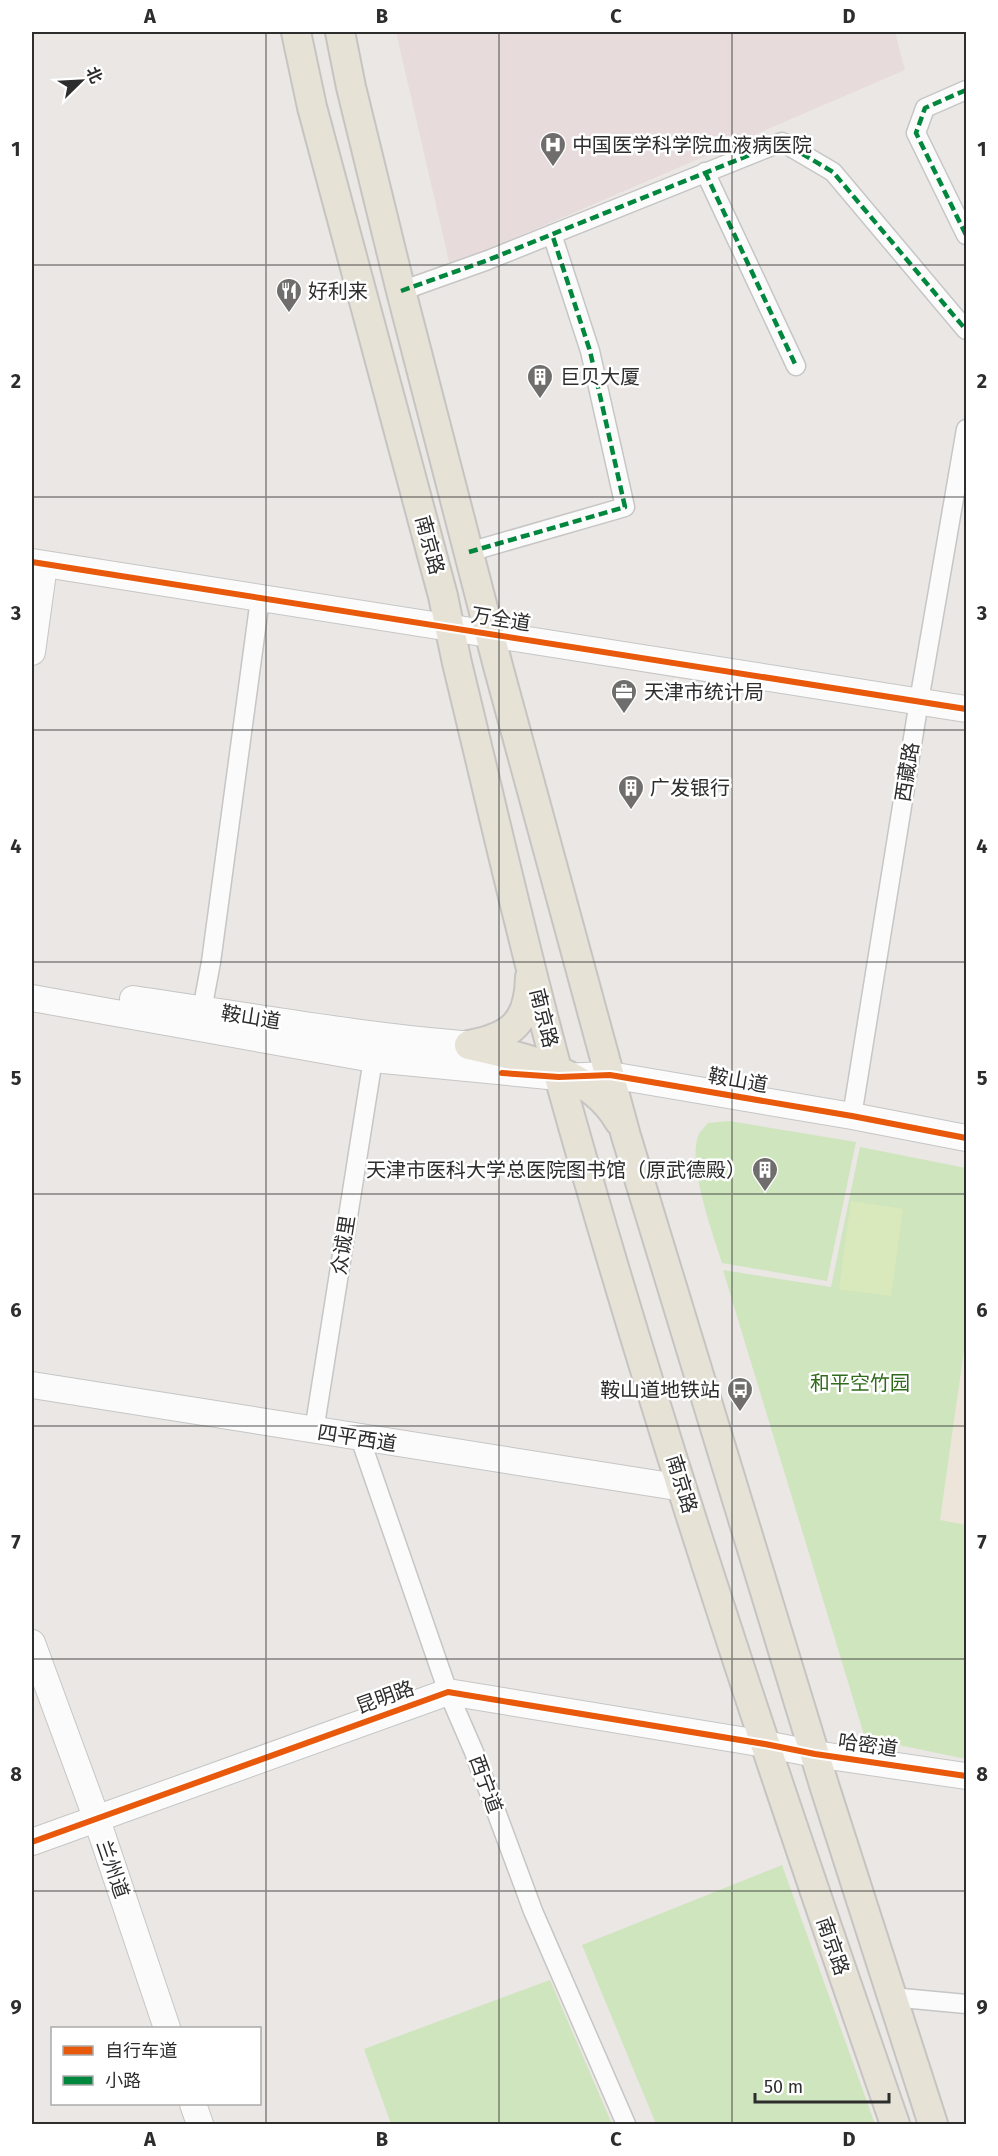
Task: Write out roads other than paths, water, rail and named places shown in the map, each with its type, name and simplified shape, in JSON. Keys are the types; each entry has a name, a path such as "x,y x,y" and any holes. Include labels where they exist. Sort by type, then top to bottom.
{"main road":[{"name":"南京路","path":"296,32 312,107 443,596 529,957 583,1159 683,1488 765,1744 895,2124"},
{"name":"南京路","path":"340,32 351,87 401,291 490,634 626,1136 815,1754 933,2124"},
{"path":"469,1045 506,1033 522,1019 529,997 529,957"},
{"path":"469,1045 559,1068 603,1100 617,1117 626,1136"}],"street":[{"path":"966,90 926,108 916,134 966,235"},
{"path":"401,291 783,142 833,172 966,330"},
{"path":"705,172 796,366"},
{"path":"469,552 625,507 590,351 552,234"},
{"name":"西藏路","path":"852,1116 919,701 966,429"},
{"name":"万全道","path":"38,564 966,709"},
{"path":"32,652 38,564"},
{"path":"200,1018 211,962 260,599"},
{"name":"鞍山道","path":"32,983 200,1018 373,1059 502,1073 559,1068 852,1116 966,1138"},
{"name":"鞍山道","path":"32,998 200,1018 286,1023 469,1045"},
{"name":"众诚里","path":"314,1431 373,1059"},
{"path":"502,1073 537,1088 549,1096 560,1108 583,1159"},
{"name":"四平西道","path":"32,1385 683,1488"},
{"name":"西宁道","path":"360,1438 448,1692 478,1763 533,1911 626,2124"},
{"name":"兰州道","path":"32,1643 96,1818 167,2027"},
{"name":"昆明路","path":"32,1842 448,1692 765,1744"},
{"name":"哈密道","path":"765,1744 815,1754 966,1776"},
{"path":"891,1997 966,2004"},
{"path":"194,2105 200,2124"}],"place":[{"name":"中国医学科学院血液病医院","path":"553,168"},
{"name":"好利来","path":"289,314"},
{"name":"巨贝大厦","path":"540,400"},
{"name":"天津市统计局","path":"624,715"},
{"name":"广发银行","path":"631,811"},
{"name":"天津市医科大学总医院图书馆（原武德殿）","path":"765,1193"},
{"name":"鞍山道地铁站","path":"740,1413"}],"park label":[{"name":"和平空竹园","path":"860,1383"}]}
